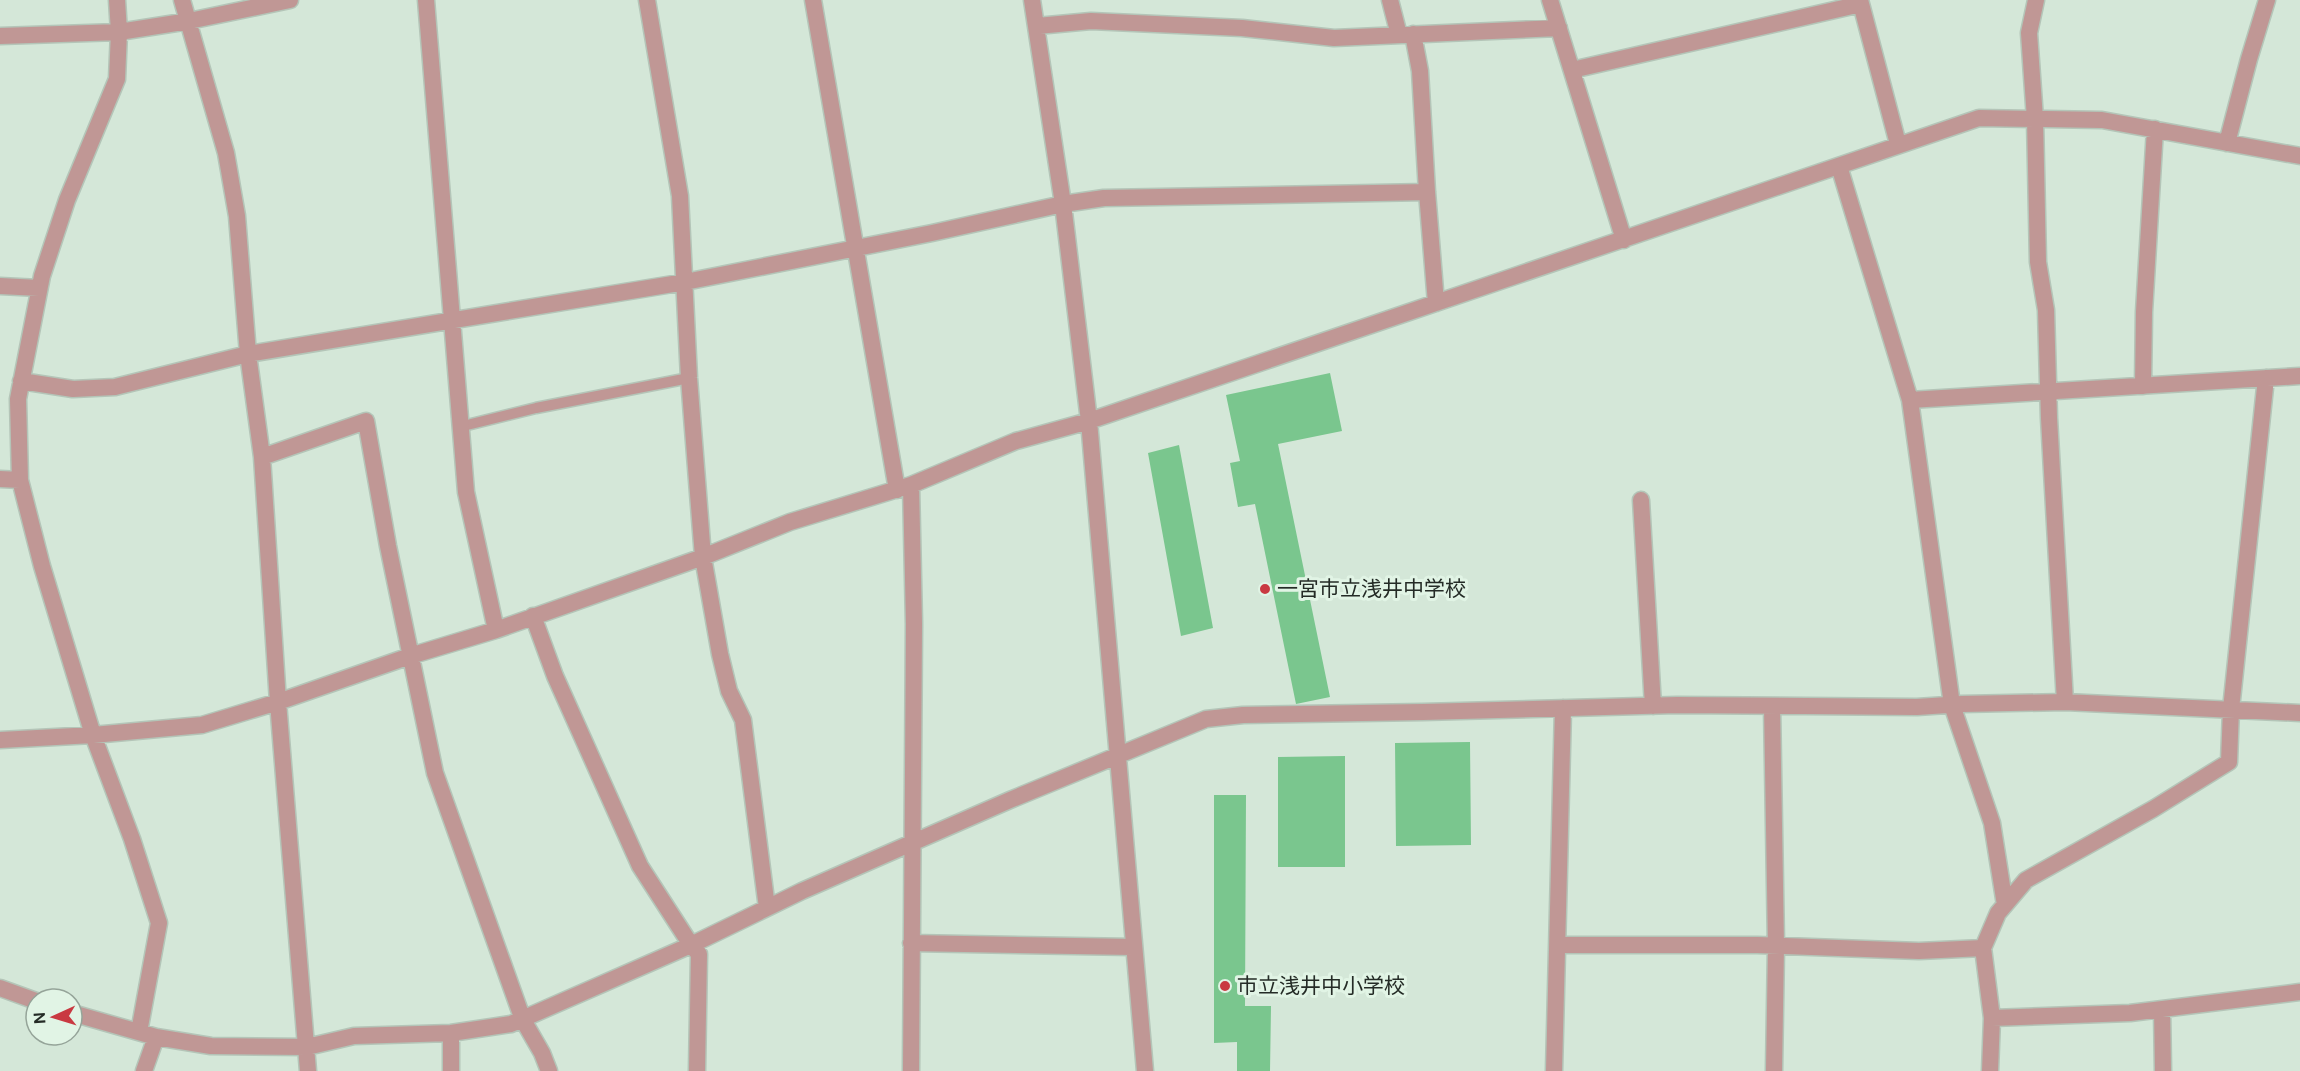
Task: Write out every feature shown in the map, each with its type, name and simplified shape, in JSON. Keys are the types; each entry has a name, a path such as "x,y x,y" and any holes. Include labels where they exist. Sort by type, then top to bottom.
{"street":[{"path":"117,0 119,32 117,79 67,200 39,288 18,399 20,480 42,566 93,735 132,839 159,922 139,1032"},
{"path":"182,0 225,153 237,216 248,354 262,457 278,702 308,1071"},
{"path":"0,36 119,32 189,21 290,0"},
{"path":"426,0 466,492 496,630"},
{"path":"647,0 680,196 689,378 703,557 724,672 729,691 743,720 767,908"},
{"path":"813,0 856,247 904,487 914,624 911,1071"},
{"path":"1032,0 1063,204 1089,421 1145,1071"},
{"path":"1390,0 1420,71 1436,303"},
{"path":"1550,0 1624,240"},
{"path":"2036,0 2029,33 2035,119 2038,262 2046,310 2048,392 2065,702"},
{"path":"2227,143 2267,0"},
{"path":"1572,70 1860,2 1898,144"},
{"path":"1037,26 1091,21 1242,28 1335,38 1559,28"},
{"path":"0,740 93,735 202,725 278,702 410,656 496,630 703,557 790,522 904,487 1016,441 1089,421 1979,118 2102,120 2300,156"},
{"path":"2143,386 2144,312 2155,129"},
{"path":"1839,166 1910,400 1952,705 1992,823 2006,905"},
{"path":"21,381 73,389 115,387 248,354 685,282 932,233 1063,204 1104,198 1427,192"},
{"path":"0,286 39,288"},
{"path":"1910,400 2300,376"},
{"path":"1990,1071 1992,1018 1983,948 1998,913 2026,880 2143,815 2229,762 2231,709 2266,378"},
{"path":"262,457 366,421 410,656 435,773 524,1020 549,1071"},
{"path":"0,479 20,480"},
{"path":"1641,500 1653,706"},
{"path":"533,616 555,676 640,866 699,954 697,1071"},
{"path":"84,1016 156,1037 211,1046 306,1047 354,1036 451,1033 511,1024 691,945 911,843 1206,719 1243,715 1653,706 1917,707 2065,702 2300,713"},
{"path":"1772,706 1776,946 1774,1071"},
{"path":"1554,1071 1563,708"},
{"path":"911,944 1133,947"},
{"path":"1558,945 1776,946 1919,951 1983,948"},
{"path":"0,988 24,997"},
{"path":"1992,1018 2130,1012 2300,992"},
{"path":"2162,1009 2163,1071"},
{"path":"451,1033 452,1071"},
{"path":"144,1071 156,1037"}],"lane":[{"path":"459,427 536,408 689,378"}],"building":[{"path":"1330,373 1342,431 1278,444 1330,697 1296,704 1255,504 1238,507 1230,463 1240,461 1226,395"},
{"path":"1179,445 1213,628 1181,636 1148,453"},
{"path":"1470,742 1471,845 1396,846 1395,743"},
{"path":"1345,756 1345,867 1278,867 1278,757"},
{"path":"1214,795 1246,795 1245,1006 1271,1006 1270,1071 1237,1071 1237,1042 1214,1043"}],"place":[{"name":"一宮市立浅井中学校","path":"1265,589"},
{"name":"市立浅井中小学校","path":"1225,986"}]}
